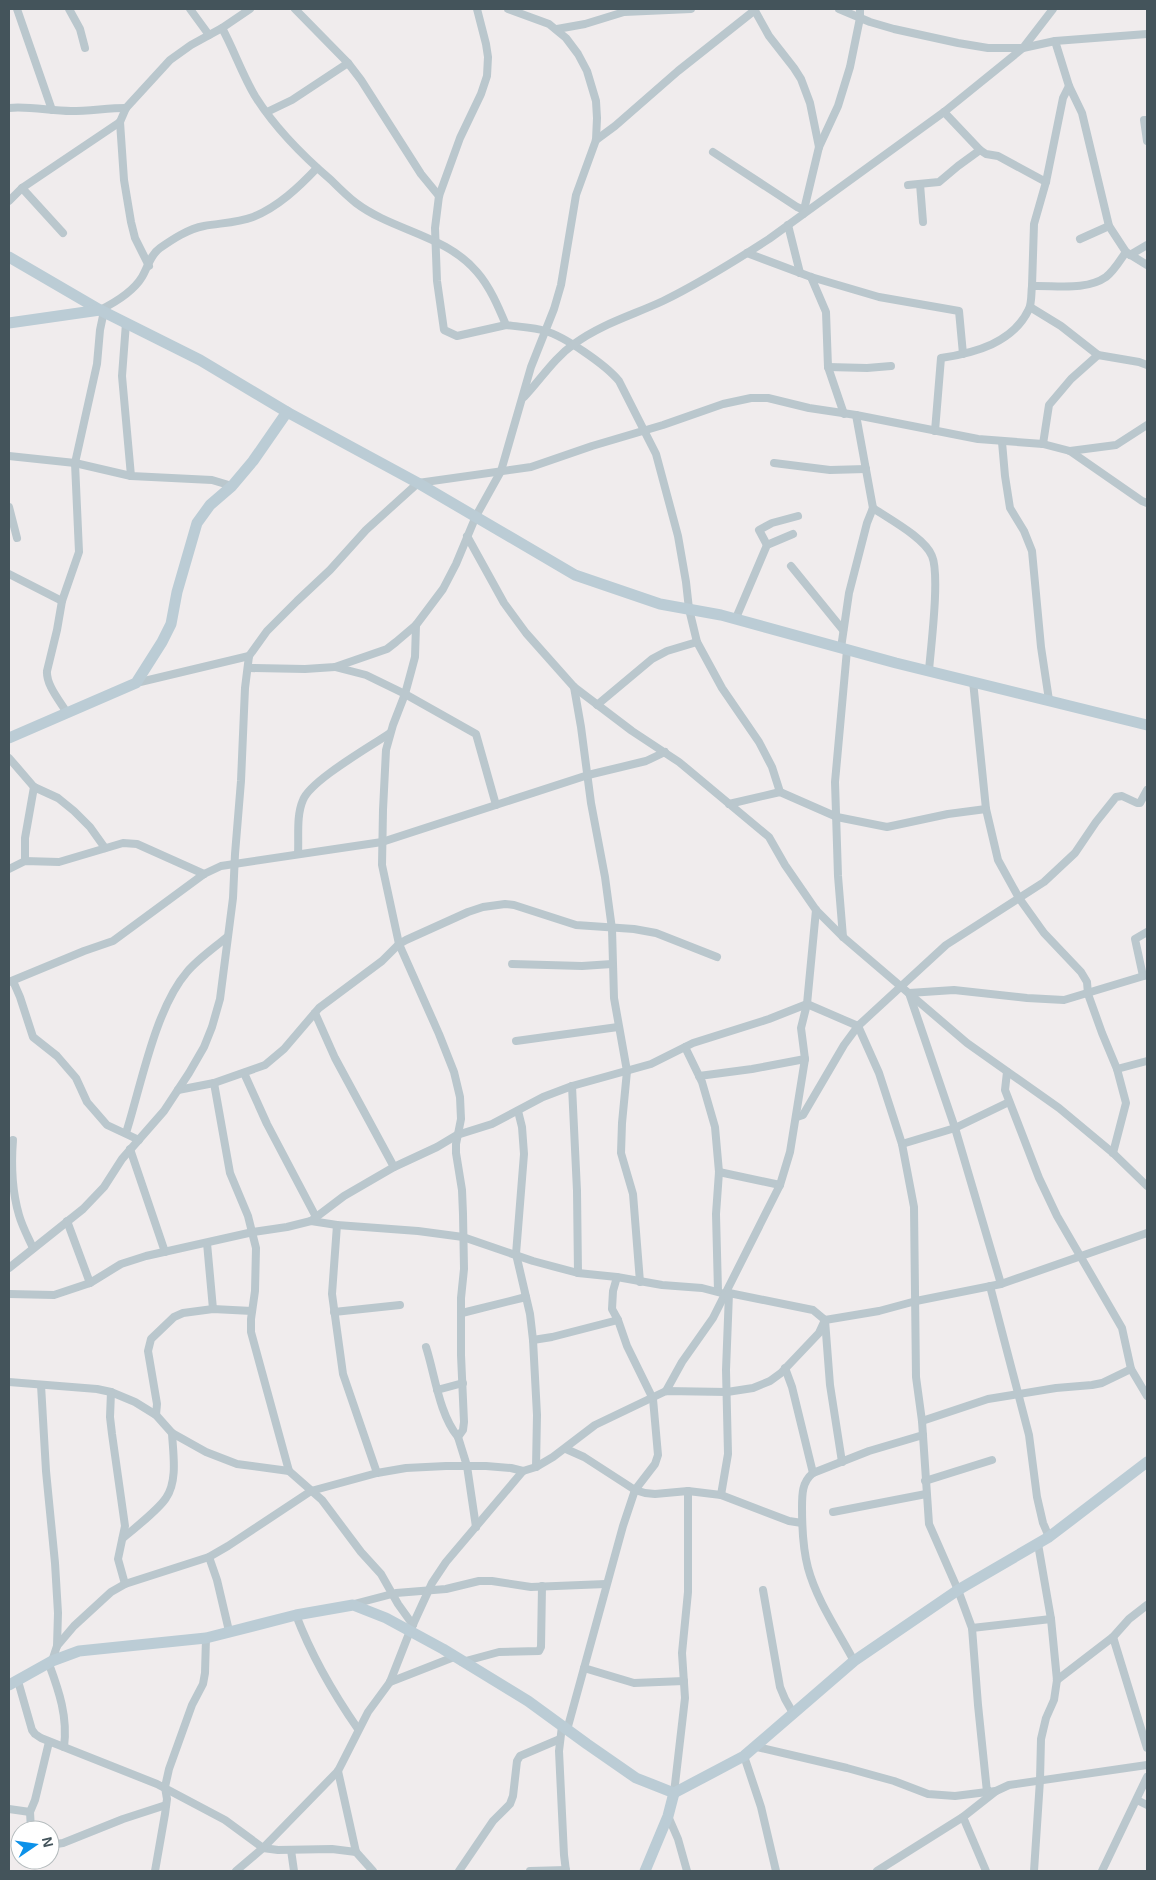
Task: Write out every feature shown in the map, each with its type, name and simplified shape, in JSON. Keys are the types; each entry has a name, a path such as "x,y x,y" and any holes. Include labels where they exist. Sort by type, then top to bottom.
{"street":[{"path":"17,9 52,110"},
{"path":"69,9 80,29 85,48"},
{"path":"190,9 209,35"},
{"path":"149,266 135,238 131,222 124,180 120,122 126,108 170,60 250,9"},
{"path":"295,9 348,63 361,80 421,174 439,196"},
{"path":"477,9 488,57 487,76 481,94 460,138 439,196 435,241 437,282 444,330 457,336 506,324 545,330 572,345 612,372 619,381 656,454 678,536 689,609 697,642 722,688 758,742 772,767 780,792"},
{"path":"248,668 305,669 335,667 387,649 416,625 443,589 456,564 476,516 501,471 531,367 561,286 576,195 596,140 596,101 587,71 578,54 557,29 510,9"},
{"path":"557,29 586,24 624,12 691,9"},
{"path":"596,140 616,126 678,71 755,9 769,36 801,79 810,103 819,147"},
{"path":"839,9 894,29 958,44 988,48 1023,48 1055,41 1147,34"},
{"path":"804,212 819,147 838,106 850,66 860,18 860,9"},
{"path":"522,398 558,356 591,332 662,302 698,284 788,225 944,112 1023,48 1053,9"},
{"path":"222,28 248,83 267,112 290,140 317,168 369,212 435,241 467,262 486,282 506,324"},
{"path":"1055,41 1069,86 1082,113 1109,226 1128,253 1147,266"},
{"path":"267,112 292,100 348,63"},
{"path":"935,431 941,358 984,348 1000,341 1019,325 1030,307 1034,224 1046,182 1063,98 1069,86"},
{"path":"9,108 86,111 126,108"},
{"path":"944,112 980,150 986,154 998,156 1046,182"},
{"path":"1147,120 1144,120 1147,142"},
{"path":"9,201 22,188 120,122"},
{"path":"908,185 939,182 980,150"},
{"path":"713,152 804,212"},
{"path":"9,323 102,310 132,289 149,266 152,254 183,234 204,226 229,223 254,216 286,197 317,168"},
{"path":"920,184 924,222"},
{"path":"22,188 63,233"},
{"path":"788,225 800,273"},
{"path":"1080,239 1109,226"},
{"path":"1032,286 1076,286 1089,284 1105,278 1128,253 1147,245"},
{"path":"747,253 811,277 879,297 959,311 963,354"},
{"path":"9,257 126,323 200,360 287,412 476,516 575,575 660,604 736,618 844,649 1147,725"},
{"path":"811,277 826,312 828,367 844,414"},
{"path":"1030,307 1061,326 1098,355 1147,365"},
{"path":"67,713 47,676 62,601 79,552 75,463 97,364 102,310"},
{"path":"126,323 122,376 131,476"},
{"path":"1043,444 1048,405 1071,379 1098,355"},
{"path":"828,367 867,368 891,366"},
{"path":"9,1268 83,1209 104,1187 130,1150 164,1111 204,1047 220,999 234,898 234,863 242,781 249,656 267,631 330,570 366,530 418,483 531,467 592,446 646,431 723,404 751,398 768,398 935,431 1002,442 1043,444 1070,451 1142,502 1147,503"},
{"path":"136,683 171,624 176,592 197,523 210,505 232,486 254,461 287,412"},
{"path":"843,937 838,876 838,816 835,782 844,649 843,630 848,594 867,523 873,508 856,414"},
{"path":"1070,451 1116,445 1147,425"},
{"path":"1002,442 1010,508 1024,531 1032,551 1049,700"},
{"path":"9,456 75,463 131,476 212,480 232,486"},
{"path":"774,463 830,470 866,469"},
{"path":"9,507 17,538"},
{"path":"873,508 920,541 932,555 936,573 929,670"},
{"path":"767,545 759,530 772,523 798,516"},
{"path":"736,618 767,545 793,534"},
{"path":"467,536 504,603 526,633 574,687 679,762 769,838 816,910 843,937 967,1044 1059,1108 1113,1153 1147,1186"},
{"path":"791,566 843,630"},
{"path":"9,574 62,601"},
{"path":"416,625 415,657 386,750 382,865 399,944 422,991 454,1072 461,1109 456,1153 462,1190 464,1269 461,1298 461,1355 464,1384 464,1422 463,1430 458,1437"},
{"path":"597,705 652,659 667,651 697,642"},
{"path":"9,738 136,683 249,656"},
{"path":"335,667 366,675 405,694 476,734 496,805"},
{"path":"974,681 986,809 998,860 1019,898 1044,932 1081,972 1087,982 1088,994 1117,1069 1126,1103 1113,1153"},
{"path":"574,687 582,727 591,803 605,877 612,929 614,998 627,1072 621,1153 633,1194 640,1282"},
{"path":"298,854 300,809 307,792 390,733"},
{"path":"139,1140 107,1125 87,1102 76,1078 57,1056 33,1037 20,997 11,982 76,954 113,941 204,874 221,866 382,842 588,775 646,761 665,752"},
{"path":"9,758 34,788 58,798 74,810 90,827 105,848"},
{"path":"24,861 25,838 34,788"},
{"path":"796,1116 803,1115 844,1045 858,1026 946,944 1044,882 1076,853 1096,822 1116,798 1122,796 1137,803 1143,800 1147,790"},
{"path":"729,804 780,792 838,816 887,827 948,814 986,809"},
{"path":"9,869 24,861 59,862 123,843 137,844 204,874"},
{"path":"178,1090 214,1083 264,1065 275,1057 314,1013 382,961 399,944 483,907 505,904 576,925 612,929 634,929 656,933 717,958"},
{"path":"666,1392 682,1362 713,1318 780,1185 790,1152 805,1059 801,1028 807,1004 816,910"},
{"path":"910,993 954,990 1064,1000 1088,994 1145,975 1135,938 1147,932"},
{"path":"126,1133 155,1035 166,1005 177,985 188,971 228,937"},
{"path":"512,964 582,966 612,964"},
{"path":"910,993 955,1128 1001,1284"},
{"path":"9,1294 54,1295 90,1283 122,1264 165,1252 252,1232 279,1229 314,1219 344,1196 394,1167 437,1147 457,1135 492,1124 543,1097 572,1086 651,1064 684,1047 769,1019 807,1004 858,1026 879,1073 902,1144 914,1207 916,1377 922,1421 929,1524 958,1590 972,1628 987,1792"},
{"path":"314,1013 335,1058 394,1167"},
{"path":"516,1041 618,1027"},
{"path":"684,1047 699,1076 715,1126 719,1172 716,1214 724,1293 728,1454 721,1495"},
{"path":"699,1076 805,1059"},
{"path":"1117,1069 1147,1061"},
{"path":"1007,1072 1005,1090 1038,1178 1057,1216 1122,1328 1131,1369 1147,1396"},
{"path":"244,1073 314,1219 337,1225 418,1231 463,1237 578,1273 702,1288 813,1310 825,1320 830,1384 842,1462"},
{"path":"214,1083 230,1173 240,1197 256,1248 251,1332 289,1471 322,1500 361,1552 381,1574 411,1628"},
{"path":"572,1086 577,1191 578,1273"},
{"path":"902,1144 955,1128 1009,1102"},
{"path":"518,1111 522,1127 524,1154 516,1254 530,1314 537,1415 536,1467"},
{"path":"13,1140 11,1167 14,1192 19,1216 33,1248"},
{"path":"130,1150 165,1252"},
{"path":"719,1172 780,1185"},
{"path":"67,1221 90,1283"},
{"path":"337,1225 332,1294 343,1374 377,1473"},
{"path":"825,1320 879,1311 916,1301 1001,1284 1147,1233"},
{"path":"207,1243 213,1309"},
{"path":"530,1871 566,1870 562,1822 563,1732 584,1668 606,1584 635,1490 655,1464 658,1456 653,1399 627,1346 612,1309 613,1291 617,1277"},
{"path":"990,1286 1029,1435 1037,1497 1043,1523 1049,1537"},
{"path":"462,1313 526,1297"},
{"path":"334,1312 400,1305"},
{"path":"156,1415 157,1404 148,1351 151,1339 174,1317 183,1313 213,1309 252,1311"},
{"path":"532,1340 552,1337 618,1320"},
{"path":"57,1646 74,1626 111,1592 125,1584 209,1557 311,1491 377,1473 427,1466 511,1468 523,1471 536,1467 566,1448 595,1425 666,1392 727,1392 753,1388 770,1381 819,1333 825,1320"},
{"path":"426,1347 434,1372 437,1390 450,1425 458,1437 467,1466 476,1527"},
{"path":"785,1368 792,1387 813,1473"},
{"path":"922,1421 988,1399 1102,1383 1131,1369"},
{"path":"9,1382 97,1389 111,1392 135,1402 156,1415 172,1433 206,1452 237,1464 289,1471"},
{"path":"437,1390 464,1384"},
{"path":"41,1386 46,1471 56,1562 58,1613 57,1646 51,1662 64,1711 66,1729 64,1747"},
{"path":"111,1392 110,1417 125,1526 118,1559 125,1584"},
{"path":"123,1538 166,1499 171,1487 173,1472 172,1433"},
{"path":"854,1661 822,1603 808,1569 802,1523 802,1493 805,1479 813,1473 842,1462 896,1442 922,1435"},
{"path":"566,1448 584,1457 635,1490 655,1494 688,1491 721,1495 788,1521 802,1523"},
{"path":"925,1481 992,1460"},
{"path":"353,1604 411,1628 528,1701 563,1732 636,1778 674,1793 744,1756 757,1747 793,1713 854,1661 958,1590 1049,1537 1147,1462"},
{"path":"236,1871 264,1848 338,1771 358,1729 390,1682 427,1592 446,1562 523,1471"},
{"path":"645,1871 668,1816 674,1793 685,1698 682,1652 688,1592 688,1491"},
{"path":"833,1512 926,1494"},
{"path":"1034,1871 1041,1739 1046,1718 1054,1700 1057,1680 1051,1619 1038,1544"},
{"path":"209,1557 217,1580 229,1631"},
{"path":"356,1852 332,1849 291,1850 264,1848 226,1820 165,1787 49,1742 35,1734 13,1683 51,1662 79,1651 206,1638 296,1615 392,1594 411,1591 427,1592 485,1581 531,1587 606,1584"},
{"path":"390,1682 458,1659 499,1652 539,1651 542,1647 542,1586"},
{"path":"763,1590 780,1687 793,1713"},
{"path":"1057,1680 1113,1636 1129,1619 1147,1605"},
{"path":"296,1615 307,1644 328,1685 358,1729"},
{"path":"972,1628 1051,1619"},
{"path":"1113,1636 1147,1748"},
{"path":"155,1871 167,1799 165,1787 169,1769 192,1705 203,1684 206,1638"},
{"path":"584,1668 634,1682 684,1681"},
{"path":"462,1871 493,1821 510,1804 513,1796 517,1761 520,1756 563,1732"},
{"path":"30,1820 30,1812 35,1800 49,1742"},
{"path":"757,1747 847,1768 928,1794 955,1796 996,1791 1015,1784 1147,1765"},
{"path":"744,1756 761,1807 776,1871"},
{"path":"338,1771 356,1852 374,1871"},
{"path":"1102,1871 1147,1777"},
{"path":"877,1871 963,1817 996,1791"},
{"path":"1137,1800 1147,1805"},
{"path":"60,1844 123,1819 166,1806"},
{"path":"9,1809 30,1812"},
{"path":"668,1816 678,1839 687,1871"},
{"path":"963,1817 986,1871"},
{"path":"291,1850 294,1871"}]}
